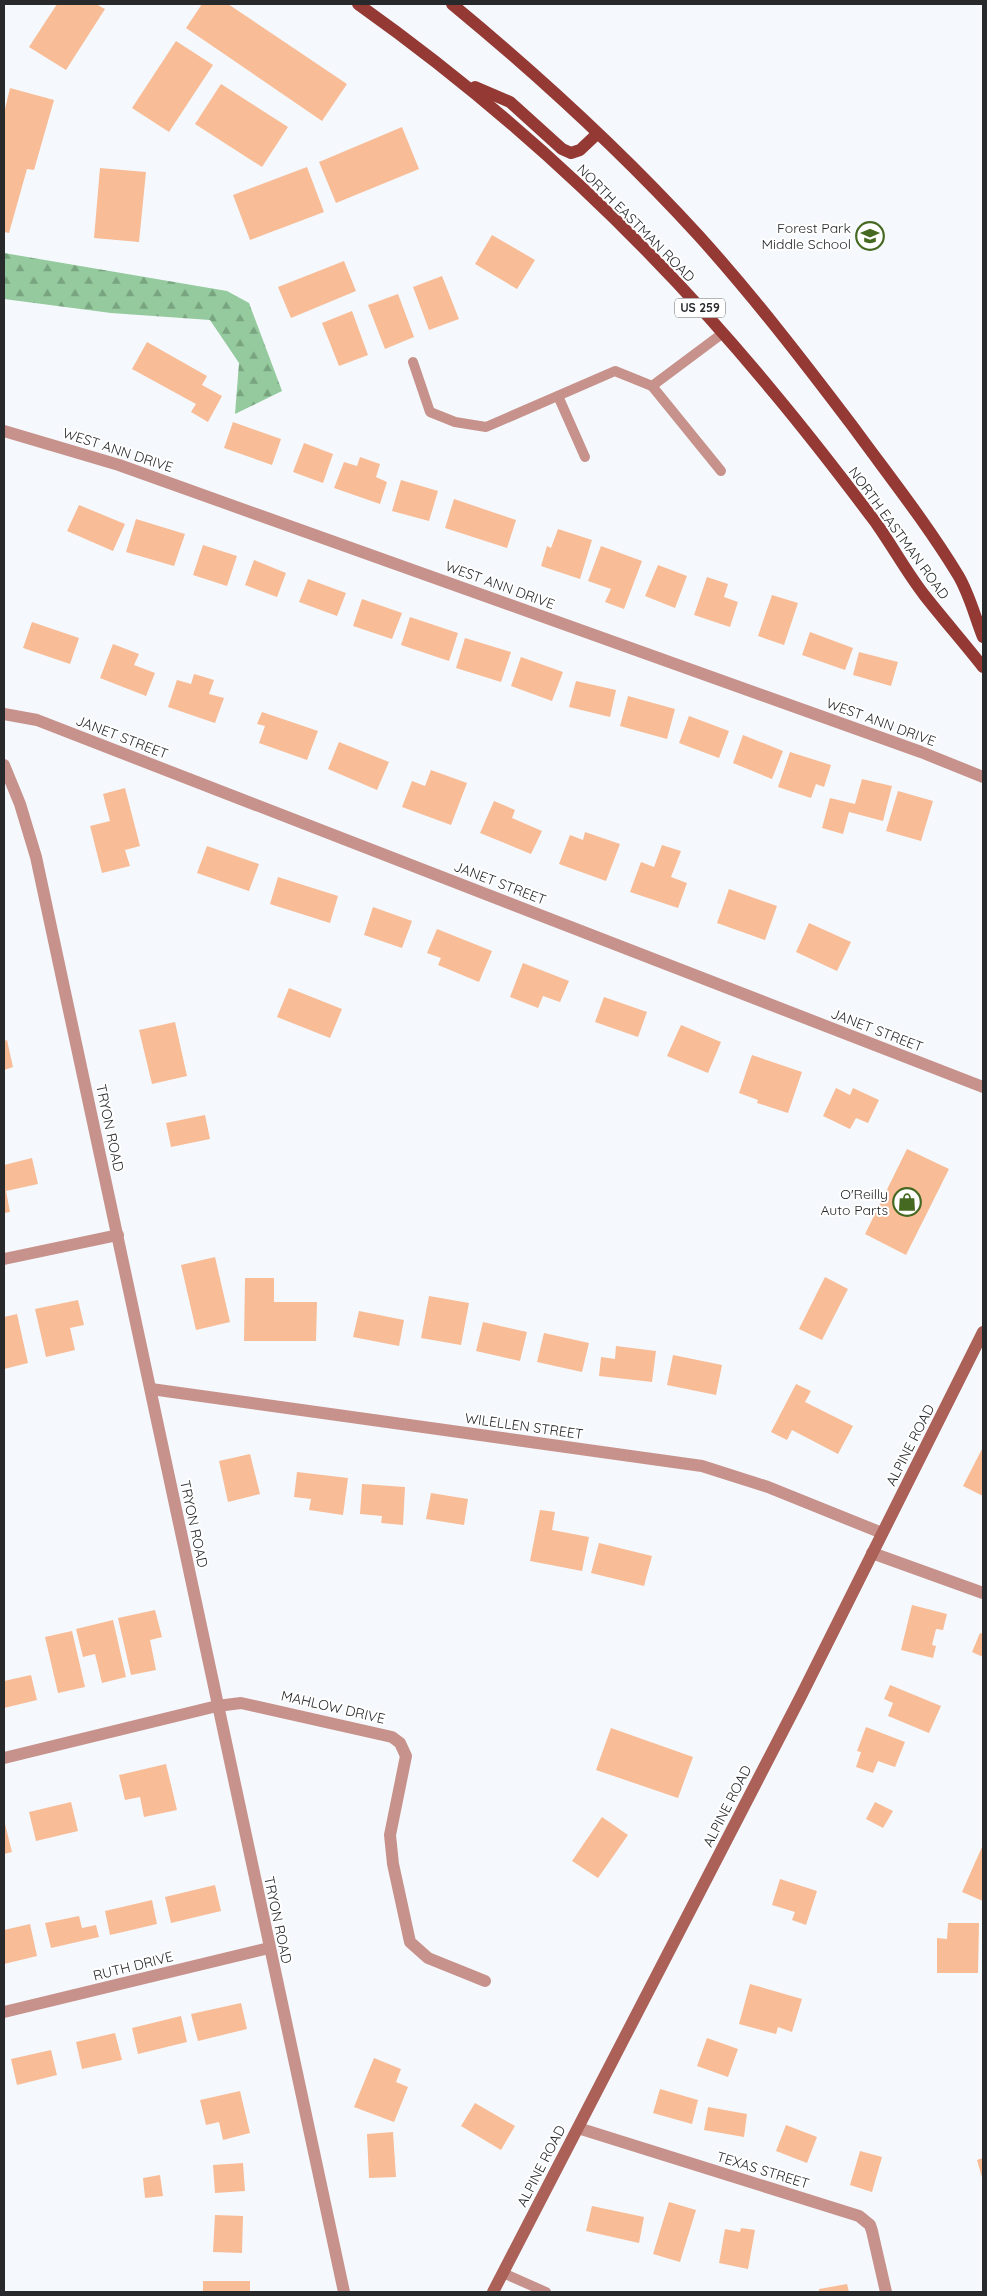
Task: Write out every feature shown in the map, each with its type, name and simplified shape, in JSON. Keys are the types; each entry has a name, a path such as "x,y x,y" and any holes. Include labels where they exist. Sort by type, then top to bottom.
{"main road":[{"name":"NORTH EASTMAN ROAD","path":"358,4 463,82 583,189 643,247 722,333 825,456 876,524 924,594 983,667"},
{"name":"NORTH EASTMAN ROAD","path":"452,4 531,72 597,134 698,235 752,298 811,370 890,477 959,576 983,637"},
{"path":"463,82 510,102 562,149 570,153 580,150 597,134"},
{"name":"ALPINE ROAD","path":"493,2292 801,1696 983,1332"}],"street":[{"name":"WEST ANN DRIVE","path":"4,431 129,468 912,749 983,777"},
{"name":"JANET STREET","path":"4,714 37,720 983,1087"},
{"name":"TRYON ROAD","path":"4,765 20,804 36,857 344,2292"},
{"path":"4,1259 118,1235"},
{"name":"WILELLEN STREET","path":"151,1389 702,1466 768,1487 882,1533"},
{"path":"872,1553 983,1593"},
{"name":"MAHLOW DRIVE","path":"4,1758 217,1706 241,1703 258,1705 384,1734 400,1743 406,1756 406,1766 390,1835 393,1864 410,1942 428,1958 485,1981"},
{"name":"RUTH DRIVE","path":"4,2012 269,1948"},
{"name":"TEXAS STREET","path":"578,2128 859,2216 870,2225 886,2292"}],"lane":[{"path":"652,386 722,333"},
{"path":"414,362 430,412 455,422 486,426 614,371 652,386 721,471"},
{"path":"558,396 585,457"},
{"path":"503,2273 546,2292"}],"green space":[{"path":"4,253 227,291 249,303 282,391 235,414 239,363 210,320 111,313 4,299"}],"building":[{"path":"57,4 96,4 105,9 66,70 29,47"},
{"path":"202,4 228,4 347,84 322,121 186,28"},
{"path":"176,41 213,65 169,132 132,108"},
{"path":"221,84 288,127 262,167 195,124"},
{"path":"10,88 54,100 34,170 27,169 9,233 4,232 4,113"},
{"path":"402,127 419,169 336,203 319,162"},
{"path":"307,167 324,212 250,240 233,195"},
{"path":"100,168 146,172 139,242 94,238"},
{"path":"492,235 535,260 517,289 475,264"},
{"path":"344,261 356,291 291,318 278,287"},
{"path":"442,276 459,319 429,330 413,287"},
{"path":"398,294 414,337 385,349 368,305"},
{"path":"352,311 368,355 339,366 322,323"},
{"path":"147,342 207,376 202,385 222,396 208,422 191,412 196,404 132,369"},
{"path":"233,422 281,439 272,465 224,448"},
{"path":"304,443 333,454 323,483 293,472"},
{"path":"360,457 380,464 376,477 387,482 380,504 334,488 344,462 357,466"},
{"path":"401,480 438,491 429,521 392,511"},
{"path":"454,499 516,520 507,548 445,528"},
{"path":"79,505 125,524 113,551 67,531"},
{"path":"136,519 185,534 174,566 126,552"},
{"path":"558,529 592,540 580,579 541,566 547,546 551,548"},
{"path":"203,545 237,556 227,586 193,575"},
{"path":"601,546 642,561 624,609 605,602 611,589 588,581"},
{"path":"254,560 286,573 277,597 245,585"},
{"path":"658,565 687,576 675,608 645,596"},
{"path":"707,577 728,584 724,597 738,602 730,627 694,615"},
{"path":"308,579 346,593 337,616 299,602"},
{"path":"772,595 798,603 784,645 758,636"},
{"path":"362,599 402,613 392,639 353,626"},
{"path":"410,617 458,633 449,661 401,645"},
{"path":"32,622 79,638 70,664 23,648"},
{"path":"810,632 853,648 845,670 802,655"},
{"path":"465,638 511,652 501,682 456,668"},
{"path":"113,644 139,654 134,665 155,673 146,696 100,678"},
{"path":"859,652 898,662 891,686 853,675"},
{"path":"521,657 563,672 552,701 511,686"},
{"path":"194,674 214,680 209,694 224,698 215,723 168,707 177,680 191,684"},
{"path":"576,681 616,690 610,717 569,707"},
{"path":"628,696 675,709 667,739 620,726"},
{"path":"262,712 318,731 307,760 259,743 265,726 257,724"},
{"path":"689,716 729,731 719,758 679,743"},
{"path":"743,735 783,751 772,779 733,763"},
{"path":"339,742 389,762 377,790 328,769"},
{"path":"790,752 831,765 824,787 816,784 811,798 778,787"},
{"path":"431,770 467,783 451,825 402,807 412,781 425,786"},
{"path":"862,779 892,786 883,821 849,812 843,834 822,828 830,798 855,804"},
{"path":"125,788 140,846 125,850 130,866 102,873 90,826 110,821 103,794"},
{"path":"898,791 933,801 921,841 886,831"},
{"path":"494,801 515,810 512,818 542,831 531,854 480,833"},
{"path":"585,832 620,844 606,881 559,864 570,835 583,840"},
{"path":"662,845 681,851 671,877 687,883 678,908 630,892 641,862 654,867"},
{"path":"207,846 259,864 249,891 197,873"},
{"path":"278,877 338,896 330,923 270,904"},
{"path":"729,889 777,906 765,940 717,923"},
{"path":"373,907 412,921 402,948 364,935"},
{"path":"809,923 851,942 837,971 796,952"},
{"path":"437,929 492,951 479,982 438,965 441,958 427,953"},
{"path":"523,963 569,981 560,1002 543,996 538,1008 510,997"},
{"path":"289,988 342,1009 330,1038 277,1017"},
{"path":"604,997 647,1012 638,1037 595,1022"},
{"path":"175,1022 187,1076 152,1084 139,1030"},
{"path":"681,1025 721,1042 708,1073 667,1056"},
{"path":"7,1040 13,1067 4,1070 4,1041"},
{"path":"752,1055 802,1072 788,1113 757,1103 758,1100 739,1093"},
{"path":"836,1088 850,1095 853,1088 879,1100 868,1123 856,1118 850,1129 823,1116"},
{"path":"205,1115 210,1139 171,1147 166,1123"},
{"name":"O'Reilly Auto Parts","path":"907,1149 949,1169 906,1255 865,1234"},
{"path":"32,1158 38,1184 6,1191 10,1212 4,1213 4,1165"},
{"path":"215,1257 230,1322 196,1330 181,1265"},
{"path":"825,1277 848,1289 822,1340 799,1329"},
{"path":"245,1278 274,1278 274,1302 317,1302 316,1341 244,1341"},
{"path":"429,1296 469,1303 461,1345 421,1338"},
{"path":"78,1300 84,1325 70,1328 75,1350 46,1357 35,1309"},
{"path":"359,1311 404,1320 399,1346 353,1337"},
{"path":"17,1314 28,1363 4,1369 4,1317"},
{"path":"483,1322 527,1332 520,1361 476,1351"},
{"path":"544,1333 589,1343 582,1372 537,1362"},
{"path":"616,1346 656,1351 652,1382 599,1376 601,1357 615,1359"},
{"path":"673,1355 722,1365 716,1395 667,1385"},
{"path":"796,1384 811,1391 805,1402 853,1426 838,1454 792,1430 787,1440 771,1432"},
{"path":"983,1447 983,1496 963,1486"},
{"path":"250,1454 260,1494 228,1502 219,1461"},
{"path":"297,1472 348,1478 343,1515 309,1510 311,1499 294,1497"},
{"path":"362,1484 405,1487 403,1525 381,1523 382,1516 360,1514"},
{"path":"431,1493 468,1499 464,1525 426,1519"},
{"path":"540,1510 555,1512 552,1530 589,1537 582,1571 530,1561"},
{"path":"599,1543 652,1556 644,1586 591,1573"},
{"path":"912,1605 947,1614 943,1630 936,1629 932,1645 936,1646 933,1658 901,1650"},
{"path":"155,1610 162,1637 150,1640 156,1670 131,1675 118,1618"},
{"path":"113,1620 126,1677 102,1683 95,1654 83,1657 76,1629"},
{"path":"72,1631 85,1687 58,1693 45,1637"},
{"path":"980,1633 983,1634 983,1657 972,1652"},
{"path":"31,1675 37,1700 4,1708 4,1681"},
{"path":"890,1685 941,1706 929,1733 888,1716 893,1703 884,1699"},
{"path":"866,1727 905,1742 895,1767 878,1761 873,1773 856,1767 861,1752 857,1751"},
{"path":"611,1728 693,1757 678,1798 596,1770"},
{"path":"166,1764 177,1810 144,1817 140,1797 125,1800 119,1775"},
{"path":"71,1802 78,1831 36,1841 29,1812"},
{"path":"875,1802 893,1811 883,1828 866,1819"},
{"path":"602,1817 628,1835 598,1878 572,1861"},
{"path":"4,1820 12,1852 4,1854"},
{"path":"983,1847 983,1901 962,1892"},
{"path":"780,1879 817,1891 806,1925 792,1920 795,1912 772,1905"},
{"path":"215,1885 221,1911 171,1923 165,1897"},
{"path":"152,1900 157,1924 110,1935 105,1911"},
{"path":"79,1916 82,1928 96,1925 99,1937 51,1948 45,1923"},
{"path":"948,1923 979,1923 978,1973 937,1973 937,1938 947,1939"},
{"path":"30,1924 37,1956 4,1964 4,1930"},
{"path":"750,1984 802,1999 792,2032 778,2027 776,2034 739,2024"},
{"path":"241,2003 247,2029 198,2041 191,2014"},
{"path":"181,2016 187,2042 138,2054 132,2028"},
{"path":"115,2033 122,2060 82,2069 76,2042"},
{"path":"707,2038 738,2049 728,2077 697,2066"},
{"path":"51,2050 57,2075 17,2085 11,2059"},
{"path":"374,2058 401,2069 396,2082 408,2087 394,2122 354,2107"},
{"path":"660,2089 698,2100 692,2124 653,2113"},
{"path":"240,2091 250,2133 223,2140 219,2122 206,2125 200,2100"},
{"path":"475,2103 515,2126 501,2150 461,2126"},
{"path":"708,2107 747,2114 744,2137 704,2130"},
{"path":"786,2125 817,2137 807,2163 776,2151"},
{"path":"393,2132 396,2177 369,2178 367,2134"},
{"path":"860,2151 882,2157 872,2192 850,2185"},
{"path":"983,2158 983,2181 977,2160"},
{"path":"243,2163 245,2191 215,2193 213,2165"},
{"path":"160,2175 163,2196 145,2198 143,2178"},
{"path":"669,2202 696,2210 680,2262 653,2254"},
{"path":"592,2206 644,2217 639,2243 586,2231"},
{"path":"215,2215 243,2216 242,2253 213,2252"},
{"path":"741,2228 755,2230 748,2269 719,2263 725,2229 740,2232"},
{"path":"203,2281 250,2281 250,2292 203,2292"},
{"path":"847,2284 849,2292 819,2292 819,2289"}],"place":[{"name":"Forest Park Middle School","path":"870,236"},
{"name":"O'Reilly Auto Parts","path":"907,1202"}]}
